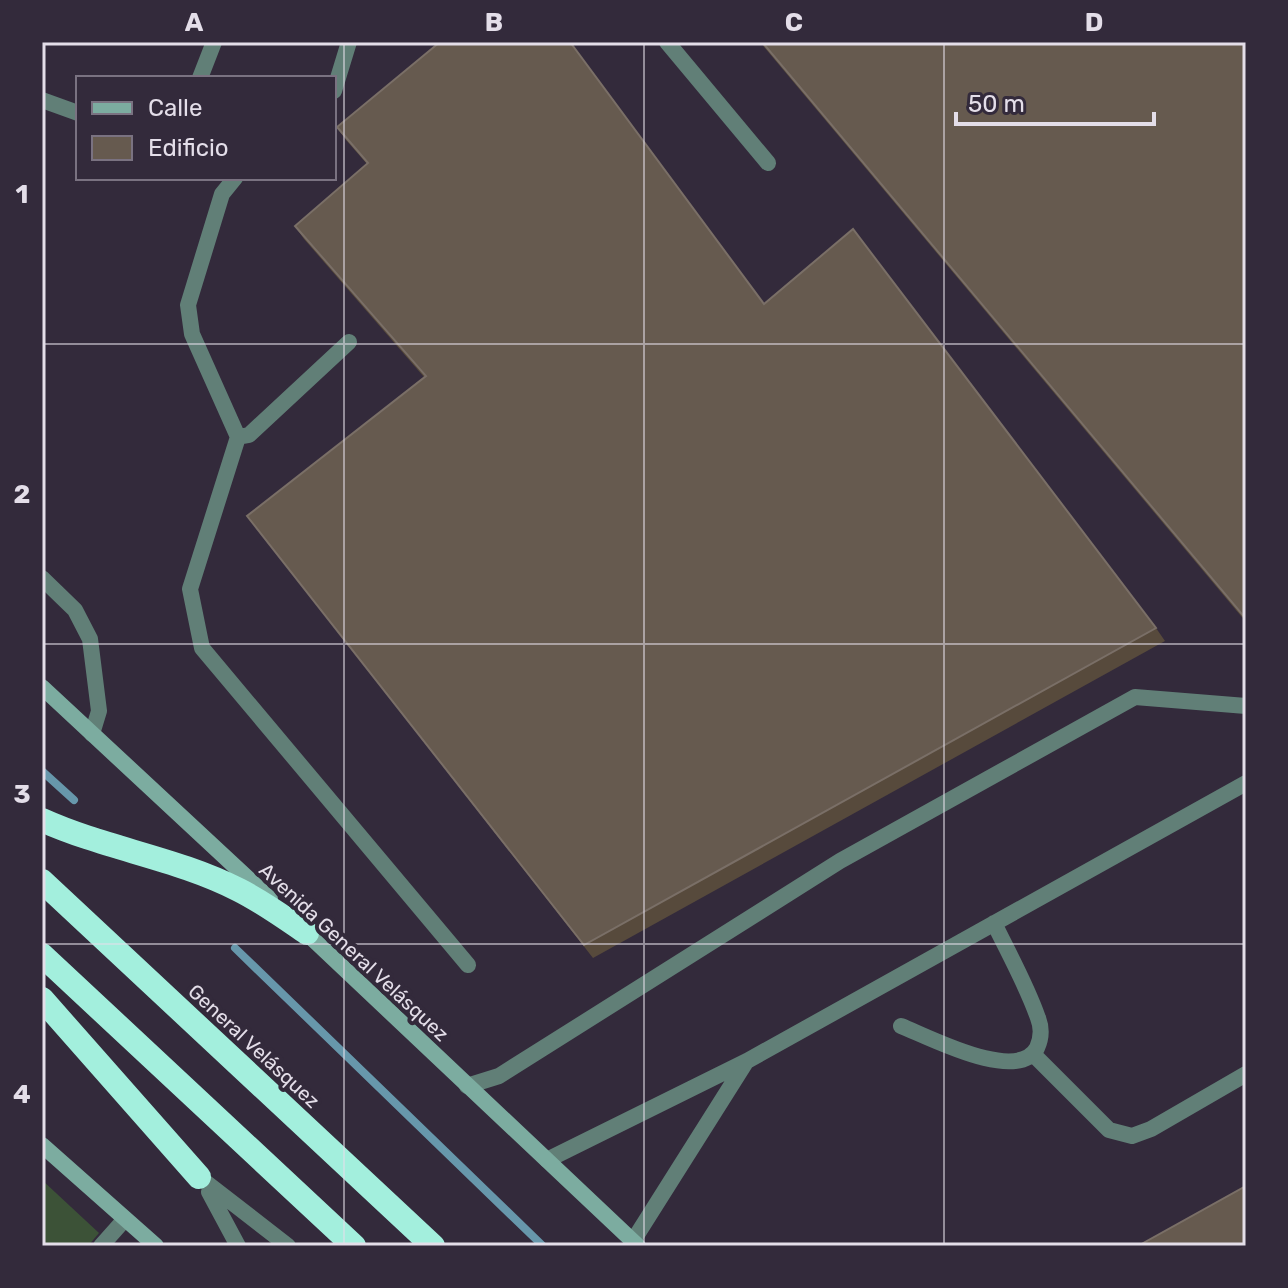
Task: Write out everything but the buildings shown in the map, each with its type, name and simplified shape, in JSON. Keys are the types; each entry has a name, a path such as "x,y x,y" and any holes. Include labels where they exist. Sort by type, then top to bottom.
{"highway":[{"path":"42,820 83,837 194,871 238,889 307,933"},
{"name":"General Velásquez","path":"42,881 433,1246"},
{"path":"42,955 354,1246"},
{"path":"42,999 199,1177"}],"main road":[{"name":"Avenida General Velásquez","path":"42,687 636,1244"},
{"path":"42,1145 156,1246"}],"street":[{"path":"201,76 214,42"},
{"path":"336,84 349,42"},
{"path":"667,42 768,163"},
{"path":"42,100 76,112"},
{"path":"233,180 222,194 188,305 192,334 238,437 190,589 202,648 468,965"},
{"path":"238,437 249,435 349,342"},
{"path":"42,578 75,610 90,639 99,711 92,734"},
{"path":"467,1086 499,1076 840,861 1135,697 1246,706"},
{"path":"547,1160 747,1061 1246,783"},
{"path":"901,1026 990,1060 1017,1062 1033,1054 1041,1040 1039,1021 994,923"},
{"path":"1033,1054 1109,1130 1132,1136 1151,1129 1246,1074"},
{"path":"636,1244 747,1061"},
{"path":"199,1177 238,1246"},
{"path":"199,1177 288,1246"},
{"path":"101,1246 125,1219"}],"green space":[{"path":"42,1180 99,1233 88,1246 42,1246"}],"waterway":[{"path":"42,771 74,800"},
{"path":"235,948 543,1246"}]}
